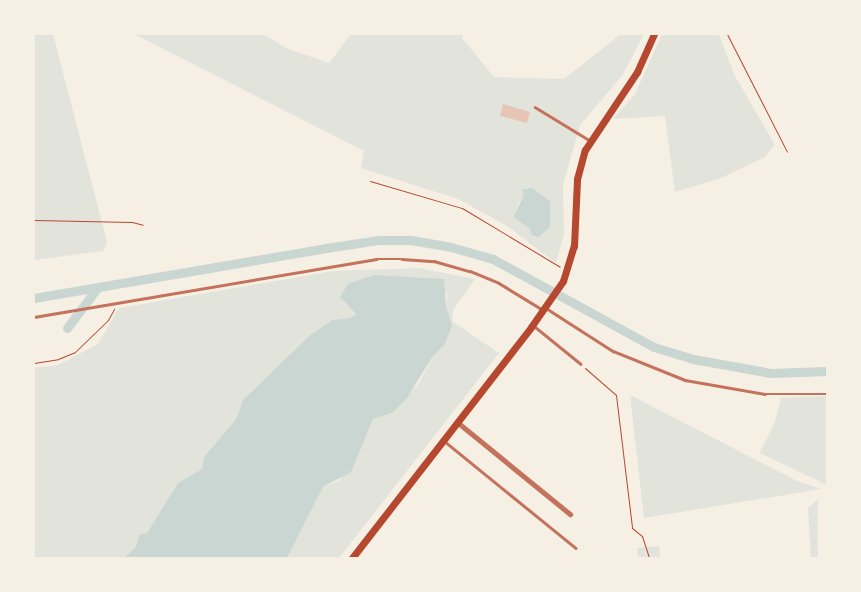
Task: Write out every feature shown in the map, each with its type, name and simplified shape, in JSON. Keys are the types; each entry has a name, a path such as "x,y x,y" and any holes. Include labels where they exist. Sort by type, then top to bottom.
{"main road":[{"path":"352,558 546,308 563,281 568,271 576,231 577,179 590,141 637,72 654,34"}],"street":[{"path":"457,422 570,514"}],"lane":[{"path":"535,107 590,141"},
{"path":"34,317 376,259 434,261 470,271 499,283 546,308 613,351 686,380 765,394 827,394"},
{"path":"533,325 581,364"},
{"path":"443,440 576,548"}],"path":[{"path":"727,34 787,152"},
{"path":"370,181 462,208 539,257 568,271"},
{"path":"34,220 132,222 143,225"},
{"path":"34,363 58,359 75,352 108,320 117,302"},
{"path":"581,364 616,395 632,528 642,536 649,558"}],"shaded area":[{"path":"34,34 53,34 107,242 103,251 34,260"},
{"path":"134,34 263,34 288,49 329,63 351,34 464,34 462,38 494,77 564,79 621,34 644,34 622,76 580,125 563,185 564,234 556,263 507,226 458,199 361,168 364,151","holes":["532,188 550,201 550,227 530,229 513,217 519,202"]},
{"path":"662,34 719,34 734,74 775,145 765,157 721,178 675,192 665,116 613,119 635,94"},
{"path":"532,188 550,201 550,227 539,237 532,235 530,229 513,217 524,195 522,190"},
{"path":"419,268 475,279 452,312 453,322 499,353 339,558 287,558 323,487 340,480 373,419 392,413 419,383 433,356 445,344 452,326 446,306 447,293 343,301 357,313 351,318 332,320 309,336 243,400 236,419 204,457 202,469 178,483 147,533 140,534 135,548 124,558 34,558 34,368 58,365 98,344 119,308 333,271"},
{"path":"374,275 444,279 446,306 452,326 445,344 433,356 407,398 392,413 373,419 351,472 323,487 287,558 124,558 135,548 140,534 147,533 178,483 202,469 204,457 236,419 243,400 309,336 332,320 351,318 356,314 340,297 348,284"},
{"path":"630,395 797,481 821,489 644,518"},
{"path":"827,396 827,485 760,453 775,422 781,398"},
{"path":"818,499 818,558 811,558 808,508"},
{"path":"659,546 660,558 638,558 637,548"}],"building":[{"path":"503,104 530,112 527,123 500,116"}],"waterway":[{"path":"34,298 326,248 379,240 411,240 451,247 493,259 654,347 693,359 771,373 827,371"},
{"path":"67,328 98,287"}]}
